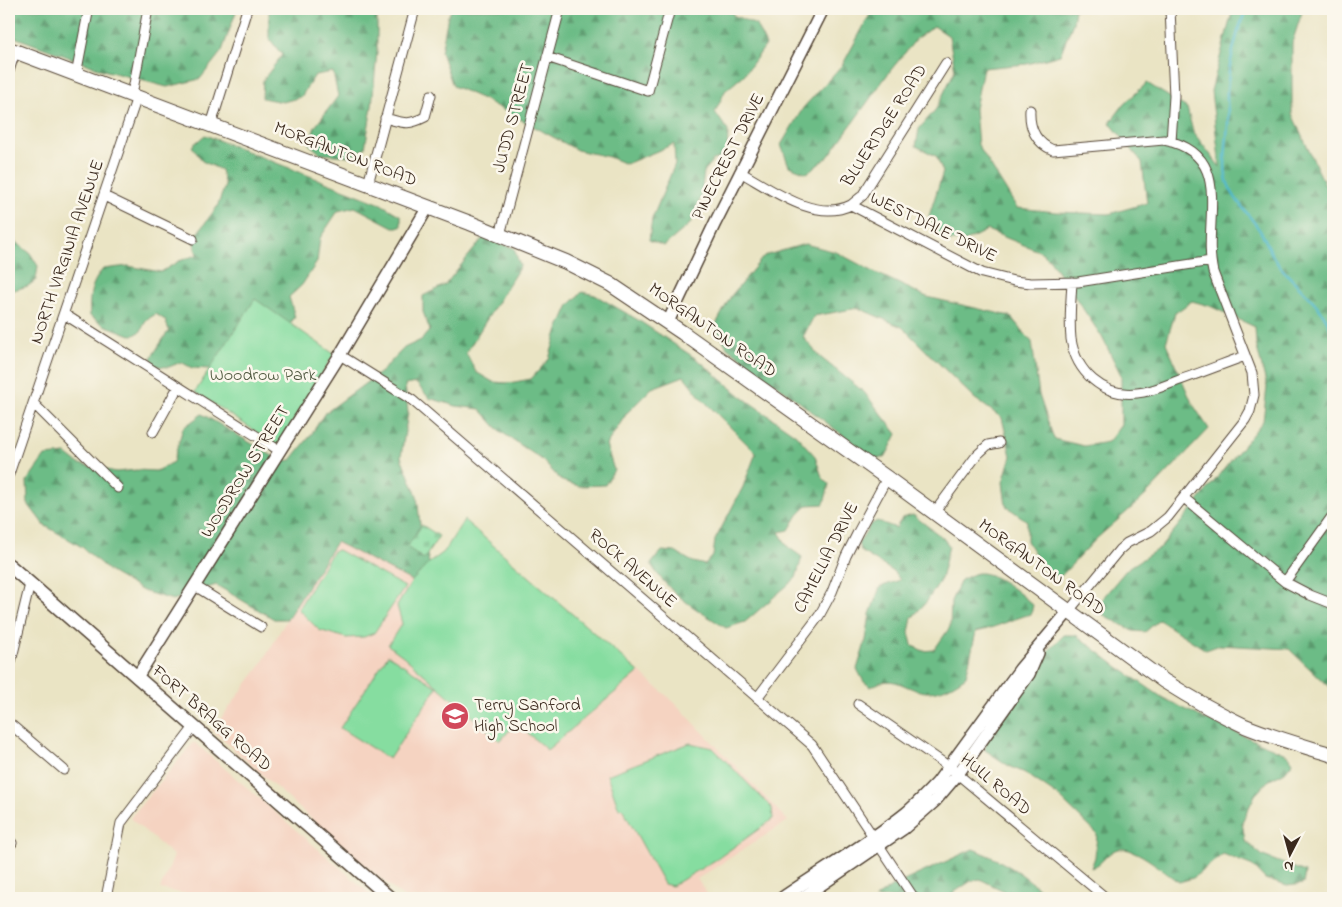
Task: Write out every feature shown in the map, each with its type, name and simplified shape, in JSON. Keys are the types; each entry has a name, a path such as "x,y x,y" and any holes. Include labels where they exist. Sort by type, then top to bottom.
{"main road":[{"name":"MORGANTON ROAD","path":"12,51 428,206 500,235 610,284 668,322 887,478 1164,681 1205,706 1246,726 1276,738 1333,755"},
{"name":"FORT BRAGG ROAD","path":"9,565 390,898"}],"street":[{"name":"NORTH VIRGINIA AVENUE","path":"9,474 104,196 135,96 148,9"},
{"path":"211,125 247,9"},
{"path":"368,184 414,9"},
{"name":"JUDD STREET","path":"500,235 560,9"},
{"path":"547,57 648,91 670,9"},
{"path":"1170,9 1174,96 1171,142"},
{"name":"PINECREST DRIVE","path":"668,322 818,10"},
{"path":"76,75 88,13"},
{"path":"9,71 12,51"},
{"name":"BLUERIDGE ROAD","path":"850,205 862,196 946,64"},
{"path":"385,118 412,123 425,117 431,95"},
{"path":"802,898 876,841 937,783 1020,670 1119,550 1127,543 1160,524 1184,498 1244,420 1254,400 1255,389 1252,373 1210,261 1212,194 1208,172 1202,163 1191,151 1171,142 1153,140 1053,150 1043,145 1033,132 1030,110"},
{"name":"WESTDALE DRIVE","path":"740,172 804,206 830,211 850,205 982,273 1014,281 1031,283 1072,282 1210,261"},
{"path":"104,196 193,239"},
{"name":"WOODROW STREET","path":"137,677 340,355 428,206"},
{"path":"1072,282 1070,329 1074,351 1084,371 1104,388 1126,394 1147,392 1245,356"},
{"path":"64,314 280,451"},
{"name":"ROCK AVENUE","path":"340,355 412,400 812,745 914,898"},
{"path":"153,432 178,387"},
{"path":"33,403 118,488"},
{"path":"934,513 977,454 988,445 999,443"},
{"name":"CAMELLIA DRIVE","path":"757,698 819,616 850,548 887,478"},
{"path":"1184,498 1285,582 1333,604"},
{"path":"1285,582 1333,515"},
{"path":"9,670 30,584"},
{"path":"194,586 261,628"},
{"path":"782,898 919,816 935,801 958,774 1029,674 1041,646"},
{"name":"HULL ROAD","path":"858,704 948,766 1106,898"},
{"path":"9,723 64,770"},
{"path":"106,898 121,823 194,727"}],"shaded area":[{"name":"Terry Sanford High School","path":"464,520 675,703 788,821 697,879 710,898 404,898 336,841 212,730 261,665 332,539 412,581 429,563 444,552"},
{"path":"194,742 375,898 207,898 160,889 174,856 130,818"}],"green space":[{"path":"9,9 237,9 222,51 200,79 167,87 103,70 9,35"},
{"path":"269,9 377,9 377,52 372,106 365,148 351,156 321,154 309,144 315,127 338,96 333,72 315,75 301,97 283,102 262,98 263,80 282,55 269,38"},
{"path":"452,9 732,9 733,15 756,25 766,45 744,75 725,91 715,112 728,131 727,156 713,160 704,172 701,197 690,224 664,246 649,240 652,219 675,164 674,144 626,164 609,157 577,150 483,99 453,86 441,52 448,16"},
{"path":"873,9 1075,9 1073,23 1060,55 1027,64 983,68 975,109 978,145 1017,208 1109,214 1147,203 1142,162 1110,123 1124,104 1147,83 1187,108 1193,132 1220,167 1211,91 1233,9 1303,9 1292,43 1292,114 1325,185 1333,189 1333,688 1329,687 1289,649 1220,645 1206,650 1159,620 1145,632 1133,631 1100,613 1101,600 1127,569 1161,547 1263,421 1267,387 1256,344 1255,327 1210,306 1192,301 1175,313 1166,343 1192,403 1209,429 1146,495 1096,539 1061,576 1047,574 1027,541 1027,521 1006,506 1003,482 1011,456 1002,418 974,398 902,327 858,308 814,316 803,337 820,357 864,392 897,434 885,458 873,458 727,347 715,326 731,296 764,256 805,244 836,252 927,297 1010,316 1032,342 1039,395 1054,439 1084,446 1108,442 1121,425 1121,375 1102,337 1050,260 1041,252 987,230 966,241 949,241 935,232 929,216 943,172 936,156 916,146 919,129 936,109 955,70 949,36 934,26 917,38 890,71 828,157 807,173 789,166 781,145 803,108 843,64"},
{"path":"205,135 381,204 401,216 401,227 393,227 355,207 338,211 320,238 317,262 302,285 289,297 295,317 290,324 255,299 210,369 192,368 181,362 169,367 154,366 151,358 169,330 165,320 156,314 146,320 141,331 133,336 104,325 90,316 91,291 95,280 103,269 128,266 161,272 179,261 197,255 193,239 217,207 225,186 221,170 202,161 192,146"},
{"path":"9,237 30,253 38,266 36,280 28,286 10,291 9,294"},
{"path":"483,238 514,248 520,266 466,353 476,372 493,382 509,383 531,379 549,359 557,332 569,305 582,292 595,295 638,320 701,362 742,397 796,435 815,456 822,477 829,484 824,504 808,505 798,515 789,530 779,532 788,547 802,557 796,578 745,622 726,628 694,608 675,593 658,575 651,564 662,551 675,552 693,562 705,565 713,556 715,540 743,487 756,453 701,398 684,376 652,388 627,413 606,445 614,470 605,485 579,486 562,481 541,459 500,431 480,409 456,406 429,398 416,383 405,385 408,412 401,457 417,496 420,524 429,563 412,581 336,542 287,619 274,619 216,585 173,600 143,591 110,572 82,547 44,525 28,504 27,481 45,456 66,454 79,464 116,472 156,471 173,462 183,428 202,414 281,461 291,460 311,435 324,414 382,371 404,348 421,340 430,330 423,312 423,296 445,285"},
{"name":"Woodrow Park","path":"255,299 334,354 278,446 195,392"},
{"path":"913,515 943,538 949,546 941,579 927,601 912,618 909,632 912,645 923,651 934,650 950,627 951,601 961,580 975,574 993,576 1015,590 1033,605 1031,614 976,632 966,676 948,687 933,692 919,691 887,681 871,687 864,682 857,669 866,640 870,614 880,587 900,580 894,572 862,552 858,544 870,525 877,521 896,528 902,518"},
{"path":"464,520 639,672 547,750 516,723 500,741 388,645 402,623 397,606 412,581 429,563 444,552"},
{"path":"422,525 439,536 424,559 407,547"},
{"path":"338,550 405,587 374,633 364,637 346,638 319,630 298,609 333,551"},
{"path":"1064,635 1076,635 1163,698 1207,720 1288,755 1293,762 1285,772 1268,781 1255,795 1242,822 1245,841 1263,856 1305,872 1303,884 1287,886 1265,879 1253,866 1223,854 1193,878 1179,882 1147,859 1129,850 1120,849 1113,851 1091,868 1095,857 1097,834 1057,795 1025,773 1009,766 985,750 987,736 996,722 1046,653"},
{"path":"388,655 437,687 389,759 340,728"},
{"path":"690,743 713,748 772,808 773,819 717,859 672,886 664,884 622,808 619,809 607,775"},
{"path":"973,849 1023,875 1046,898 1011,898 1004,891 980,879 971,881 946,898 875,898 893,886"}],"waterway":[{"path":"1246,9 1239,28 1229,69 1226,177 1232,193 1258,227 1276,261 1317,305 1329,324 1333,335"}],"place":[{"name":"Terry Sanford High School","path":"455,716"}]}
